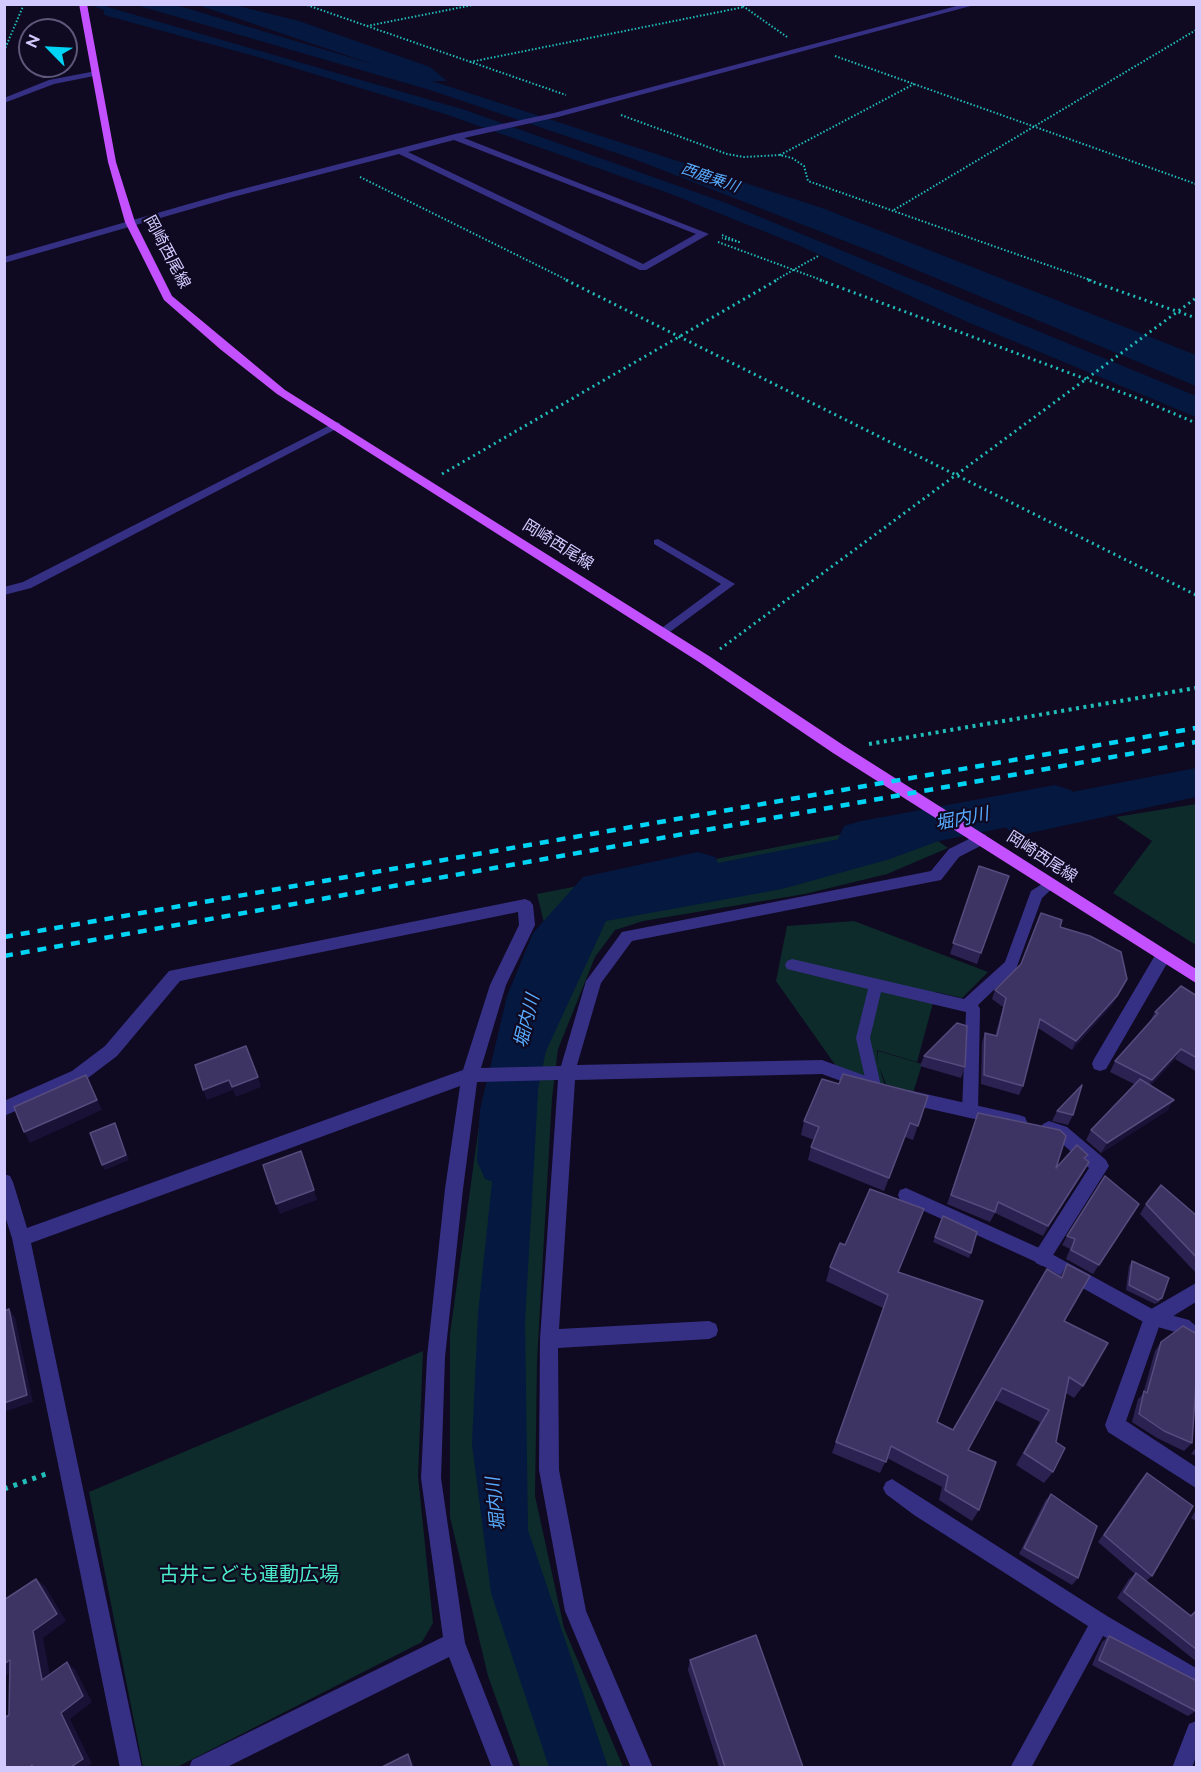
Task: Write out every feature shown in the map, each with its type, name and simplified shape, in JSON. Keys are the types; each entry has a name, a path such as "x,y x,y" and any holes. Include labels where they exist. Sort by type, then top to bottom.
{"main road":[{"name":"岡崎西尾線","path":"83,4 112,162 130,222 168,298 281,392 704,659 838,749 1197,977"}],"street":[{"path":"4,260 130,222 455,137 555,115 975,4"},
{"path":"4,101 52,82 96,73"},
{"path":"402,152 643,268 704,234 455,137"},
{"path":"4,591 27,585 336,425"},
{"path":"642,1767 576,1611 549,1470 549,1339 567,1073 594,981 627,936 936,876 954,853 981,839"},
{"path":"4,1109 78,1076 111,1051 175,975 525,905 527,925 498,985 470,1075 454,1190 436,1357 431,1478 454,1643 503,1767"},
{"path":"1100,1064 1163,956"},
{"path":"21,1238 470,1075 822,1067 890,1093 1061,1132 1100,1166 1042,1257"},
{"path":"4,1182 21,1238 131,1767"},
{"path":"1197,1293 1153,1318 1115,1425 1197,1478"},
{"path":"549,1339 709,1330"},
{"path":"200,1767 454,1643"}],"lane":[{"path":"658,542 729,584 663,633"},
{"path":"967,1006 1011,965 1036,895 1050,884"},
{"path":"792,965 967,1006 973,1010 970,1111"},
{"path":"873,1086 863,1038 876,985"},
{"path":"906,1195 1042,1257 1153,1318 1183,1326 1197,1336"},
{"path":"892,1488 920,1509 1100,1623 1197,1679"},
{"path":"1020,1767 1100,1623"},
{"path":"1182,1767 1197,1731"}],"path":[{"path":"4,51 24,4"},
{"path":"303,4 727,154 744,157 780,155 914,84"},
{"path":"368,26 478,4"},
{"path":"741,4 806,47 1197,184"},
{"path":"470,63 744,7"},
{"path":"894,210 1197,30"},
{"path":"780,155 804,166 808,181 1197,318"},
{"path":"340,168 954,476 1197,595"},
{"path":"714,240 1197,423"},
{"path":"426,483 818,256"},
{"path":"704,659 1197,298"},
{"path":"838,749 1197,688"},
{"path":"4,1489 67,1466"}],"green space":[{"path":"1196,804 1196,945 1113,893 1152,841 1116,817"},
{"path":"910,821 948,848 887,874 805,894 643,921 615,930 595,957 558,1049 552,1098 537,1361 535,1496 564,1628 623,1767 521,1768 488,1676 450,1517 450,1334 483,1097 518,972 544,923 537,894"},
{"path":"854,921 988,972 962,998 936,992 917,1062 877,1050 878,1064 878,1051 922,1064 913,1093 886,1084 879,1067 885,1086 836,1066 776,981 787,926"},
{"name":"古井こども運動広場","path":"423,1351 418,1476 433,1623 422,1642 177,1767 143,1767 89,1492"}],"water":[{"name":"西鹿乗川","path":"136,5 176,5 375,65 198,5 234,5 299,21 430,67 447,81 432,81 822,208 1196,355 1196,386 878,254 634,159 430,90"},
{"path":"104,6 465,110 726,203 1196,396 1196,417 970,323 798,245 671,194 445,114 265,59 104,15"},
{"path":"1196,768 1196,797 1016,836 984,809"},
{"path":"921,823 944,839 890,859 782,889 606,921 541,1062 510,1064 521,1001 539,955 558,921 582,898 682,870"},
{"path":"538,1092 525,1322 528,1530 608,1767 549,1767 491,1593 472,1444 478,1314 501,1098"}],"building":[{"path":"979,866 1009,876 981,953 953,943"},
{"path":"1041,913 1062,920 1060,927 1090,936 1121,952 1127,979 1117,996 1076,1041 1040,1019 1023,1086 984,1075 985,1033 997,1036 1006,998 995,990 1021,964"},
{"path":"1181,986 1197,996 1197,1058 1181,1049 1152,1080 1115,1061 1158,1013 1155,1012"},
{"path":"957,1023 967,1026 965,1067 924,1056"},
{"path":"246,1046 258,1077 232,1087 229,1080 203,1090 195,1065"},
{"path":"843,1074 928,1096 918,1126 910,1123 889,1178 811,1147 819,1127 804,1121 822,1079 839,1084"},
{"path":"86,1075 97,1100 24,1132 14,1107"},
{"path":"1140,1079 1174,1100 1107,1143 1091,1130"},
{"path":"1082,1085 1073,1115 1057,1111"},
{"path":"978,1113 1060,1130 1066,1136 1056,1168 1077,1145 1088,1155 1084,1158 1089,1162 1048,1226 998,1202 995,1212 951,1195"},
{"path":"115,1123 126,1155 102,1165 90,1133"},
{"path":"301,1151 314,1190 276,1204 263,1165"},
{"path":"1105,1176 1139,1204 1099,1265 1071,1250 1075,1239 1067,1236"},
{"path":"1161,1185 1197,1216 1197,1258 1146,1204"},
{"path":"870,1189 924,1209 898,1272 983,1301 937,1422 953,1430 1047,1269 1062,1278 1067,1264 1090,1276 1064,1321 1108,1343 1083,1386 1069,1377 1056,1442 1065,1448 1053,1472 1024,1453 1049,1410 1002,1388 968,1450 996,1462 979,1510 945,1490 948,1476 891,1446 886,1462 836,1442 888,1295 830,1267 840,1243 845,1245"},
{"path":"943,1216 977,1232 971,1253 935,1237"},
{"path":"1132,1261 1169,1278 1162,1298 1158,1300 1129,1285"},
{"path":"9,1309 27,1395 4,1403 4,1311"},
{"path":"1183,1326 1197,1334 1192,1443 1164,1431 1139,1414 1144,1391 1147,1393 1161,1342"},
{"path":"1147,1473 1193,1506 1152,1576 1104,1535"},
{"path":"1051,1494 1097,1526 1078,1578 1024,1548"},
{"path":"1136,1573 1191,1616 1197,1610 1197,1650 1124,1592"},
{"path":"36,1579 57,1614 33,1631 42,1680 67,1662 83,1696 61,1713 83,1759 71,1767 33,1767 32,1765 30,1767 4,1767 4,1718 9,1715 10,1660 4,1664 4,1600"},
{"path":"756,1635 803,1767 725,1767 690,1660"},
{"path":"1109,1636 1197,1681 1196,1711 1099,1660"},
{"path":"408,1754 412,1767 382,1767"}],"waterway":[{"path":"94,4 113,11"},
{"name":"堀内川","path":"861,839 1055,802"},
{"name":"堀内川","path":"505,1161 507,1110 532,996 551,947 600,890 698,870"}],"railway":[{"path":"4,937 1196,728"},
{"path":"4,956 1196,742"}]}
